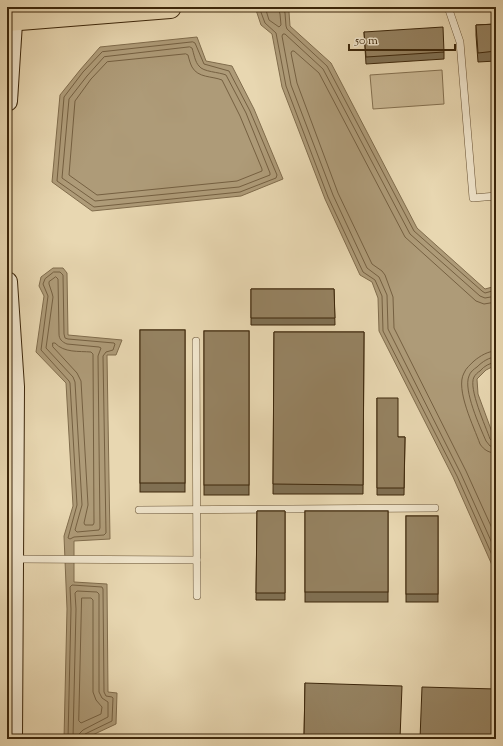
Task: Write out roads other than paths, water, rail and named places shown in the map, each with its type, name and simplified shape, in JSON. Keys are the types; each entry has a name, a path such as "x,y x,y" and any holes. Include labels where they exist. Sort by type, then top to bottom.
{"main road":[{"path":"7,100 11,15 170,7"},
{"path":"7,282 14,387 12,739"}],"lane":[{"path":"448,7 460,42 473,198 496,196"},
{"path":"196,341 197,596"},
{"path":"140,510 435,508"},
{"path":"13,559 197,560"}],"water":[{"path":"255,7 287,7 290,26 331,63 417,228 485,289 496,286 496,365 486,370 477,379 478,394 496,443 496,574 453,477 379,331 378,298 372,282 360,275 325,199 282,87 272,34 261,25"},
{"path":"197,37 206,61 232,66 254,109 283,179 241,196 92,211 52,182 60,95 100,47"},
{"path":"53,268 63,268 67,273 68,335 122,340 116,355 107,355 110,539 74,541 74,582 107,584 108,692 117,693 116,724 84,739 64,739 67,609 64,536 73,506 66,383 36,352 44,296 39,286 41,277"}]}
